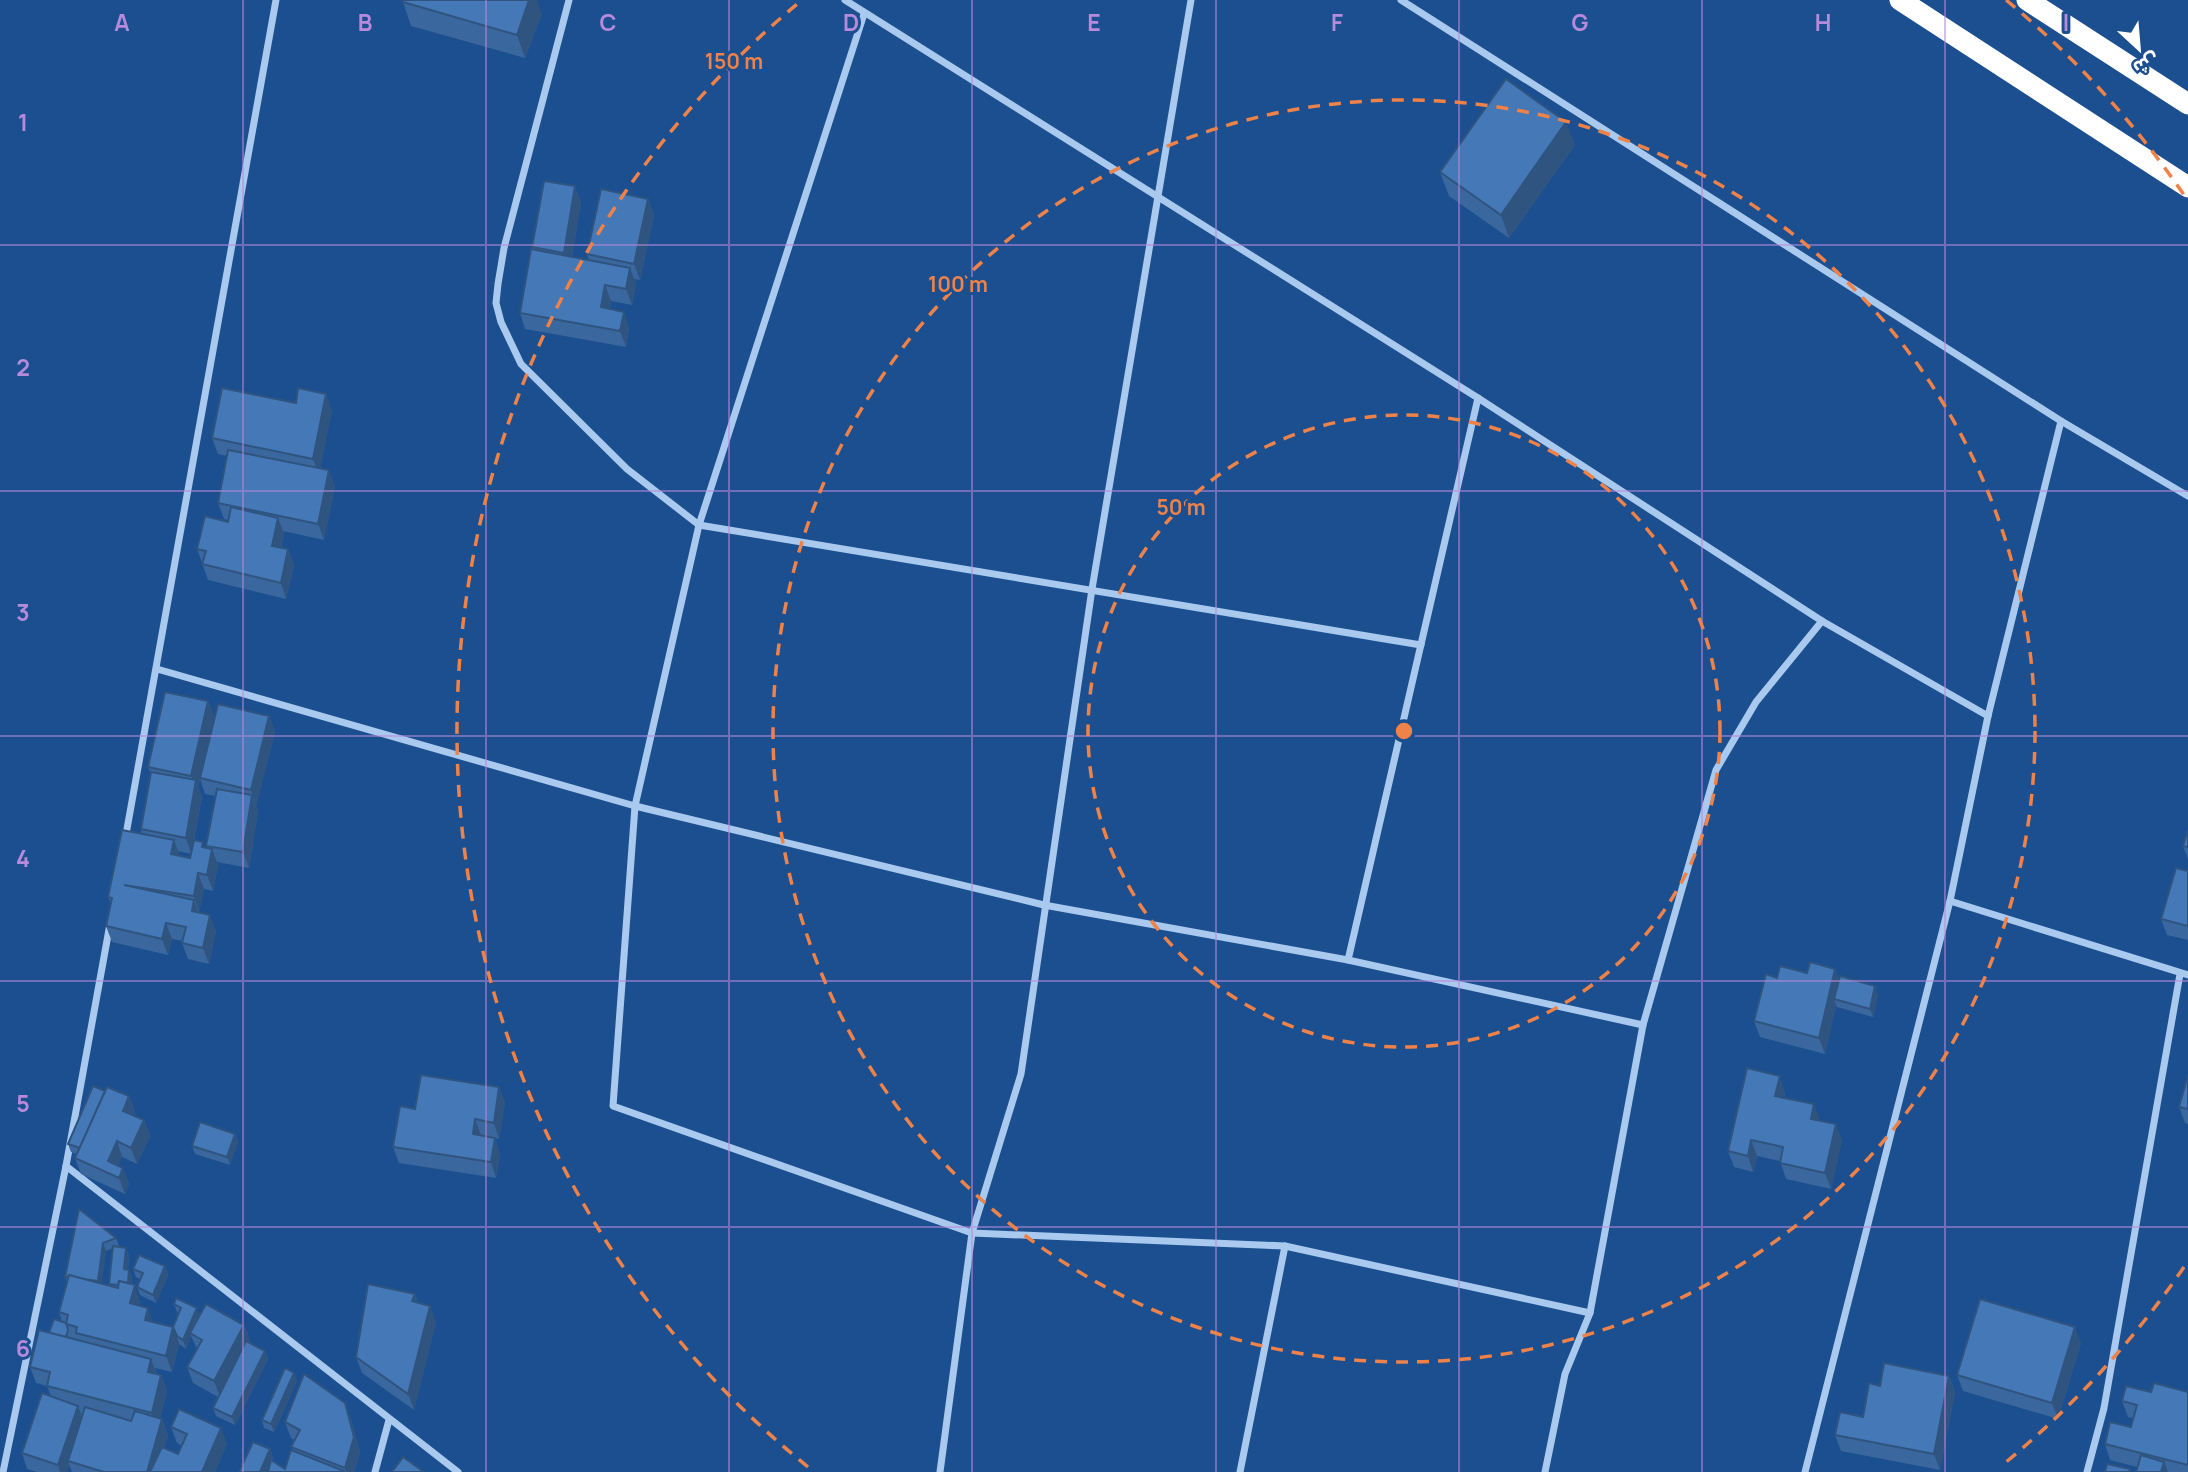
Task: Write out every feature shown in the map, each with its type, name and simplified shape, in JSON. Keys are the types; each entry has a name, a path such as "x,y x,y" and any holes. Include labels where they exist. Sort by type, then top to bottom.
{"highway":[{"path":"1900,0 2188,187"},
{"path":"2027,0 2188,104"}],"street":[{"path":"125,844 276,0"},
{"path":"569,0 504,248 496,303 509,344 521,363 627,469 699,525 1421,645"},
{"path":"845,0 1478,398 1822,621 1988,716"},
{"path":"940,1472 971,1233 1021,1074 1092,589 1191,0"},
{"path":"1401,0 2061,421 2188,496"},
{"path":"864,14 699,525 635,806 613,1106 971,1233 1285,1246 1590,1313"},
{"path":"1348,960 1478,398"},
{"path":"1805,1472 1950,901 1988,716 2061,421"},
{"path":"1545,1472 1565,1374 1590,1313 1643,1025 1716,771 1756,702 1822,621"},
{"path":"156,669 635,806 1044,905 1348,960 1643,1025"},
{"path":"1950,901 2184,974 2104,1408 2087,1472"},
{"path":"3,1472 66,1166 113,911"},
{"path":"66,1166 458,1472"},
{"path":"1240,1472 1285,1246"},
{"path":"375,1472 389,1420"}],"building":[{"path":"529,0 517,35 403,2"},
{"path":"1506,79 1566,122 1501,215 1440,172"},
{"path":"544,181 575,186 564,253 532,247"},
{"path":"601,189 648,199 634,264 587,254"},
{"path":"531,249 630,268 626,289 605,285 601,307 624,312 620,331 520,313"},
{"path":"222,388 296,403 298,388 326,394 313,459 212,438"},
{"path":"228,450 329,470 318,524 218,503"},
{"path":"231,507 278,518 272,546 288,549 281,583 202,564 206,551 197,549 205,516 228,522"},
{"path":"165,692 208,701 191,776 148,767"},
{"path":"218,704 269,716 251,790 200,778"},
{"path":"151,772 196,780 186,838 141,829"},
{"path":"217,789 252,795 243,852 206,846"},
{"path":"122,830 174,840 171,854 190,858 194,840 203,842 202,847 212,849 207,875 198,873 194,896 124,885 194,900 192,911 210,915 203,948 182,943 186,927 166,923 162,939 106,926 112,898 108,897"},
{"path":"2188,830 2188,847 2183,846"},
{"path":"2176,868 2188,871 2188,926 2161,919"},
{"path":"1810,962 1835,969 1819,1038 1754,1021 1766,974 1777,978 1780,966 1807,973"},
{"path":"1840,976 1875,986 1870,1009 1834,999"},
{"path":"1747,1068 1780,1076 1775,1096 1814,1104 1811,1119 1836,1124 1825,1173 1780,1163 1783,1147 1751,1140 1748,1156 1728,1151"},
{"path":"421,1075 499,1087 494,1123 475,1119 473,1134 495,1138 491,1162 393,1147 400,1106 415,1109"},
{"path":"2188,1075 2188,1109 2179,1107"},
{"path":"93,1086 105,1091 80,1148 68,1144"},
{"path":"107,1087 129,1096 123,1111 144,1120 131,1148 117,1141 108,1161 123,1168 119,1178 75,1158"},
{"path":"200,1122 235,1134 227,1157 192,1146"},
{"path":"79,1209 116,1238 103,1243 98,1281 69,1275 65,1277"},
{"path":"113,1246 126,1248 124,1269 129,1270 128,1283 119,1281 118,1285 109,1284"},
{"path":"139,1255 165,1266 153,1295 137,1287 143,1273 133,1269"},
{"path":"69,1275 118,1288 119,1281 135,1285 130,1303 148,1308 145,1320 173,1327 166,1356 76,1333 77,1327 66,1324 68,1315 59,1312"},
{"path":"368,1284 415,1294 412,1301 430,1306 408,1394 356,1357"},
{"path":"176,1298 197,1308 183,1340 177,1336 173,1327 181,1308 174,1304"},
{"path":"1980,1299 2075,1327 2052,1403 1957,1375"},
{"path":"206,1304 244,1325 214,1381 187,1367 202,1340 190,1333"},
{"path":"54,1319 66,1323 66,1337 49,1333"},
{"path":"39,1330 151,1359 148,1372 161,1375 152,1413 47,1386 50,1372 30,1367"},
{"path":"246,1341 265,1351 232,1417 213,1408"},
{"path":"1884,1363 1949,1376 1934,1454 1835,1435 1840,1412 1863,1417 1869,1383 1880,1386"},
{"path":"285,1368 294,1373 271,1424 262,1420"},
{"path":"304,1374 345,1403 354,1437 345,1468 291,1447 300,1430 285,1422"},
{"path":"2154,1383 2188,1392 2188,1465 2105,1444 2110,1422 2131,1427 2137,1405 2122,1401 2126,1386 2151,1392"},
{"path":"42,1393 78,1406 58,1465 22,1453"},
{"path":"85,1407 131,1421 135,1411 162,1419 147,1472 104,1472 68,1461"},
{"path":"179,1409 221,1428 202,1472 150,1472 162,1447 178,1454 187,1434 171,1427"},
{"path":"253,1442 270,1449 260,1472 239,1472"},
{"path":"291,1450 344,1472 268,1472 271,1460 285,1469"},
{"path":"2141,1455 2164,1462 2161,1472 2136,1472"},
{"path":"403,1457 424,1472 392,1472"},
{"path":"2107,1464 2130,1469 2129,1472 2105,1472"}]}
